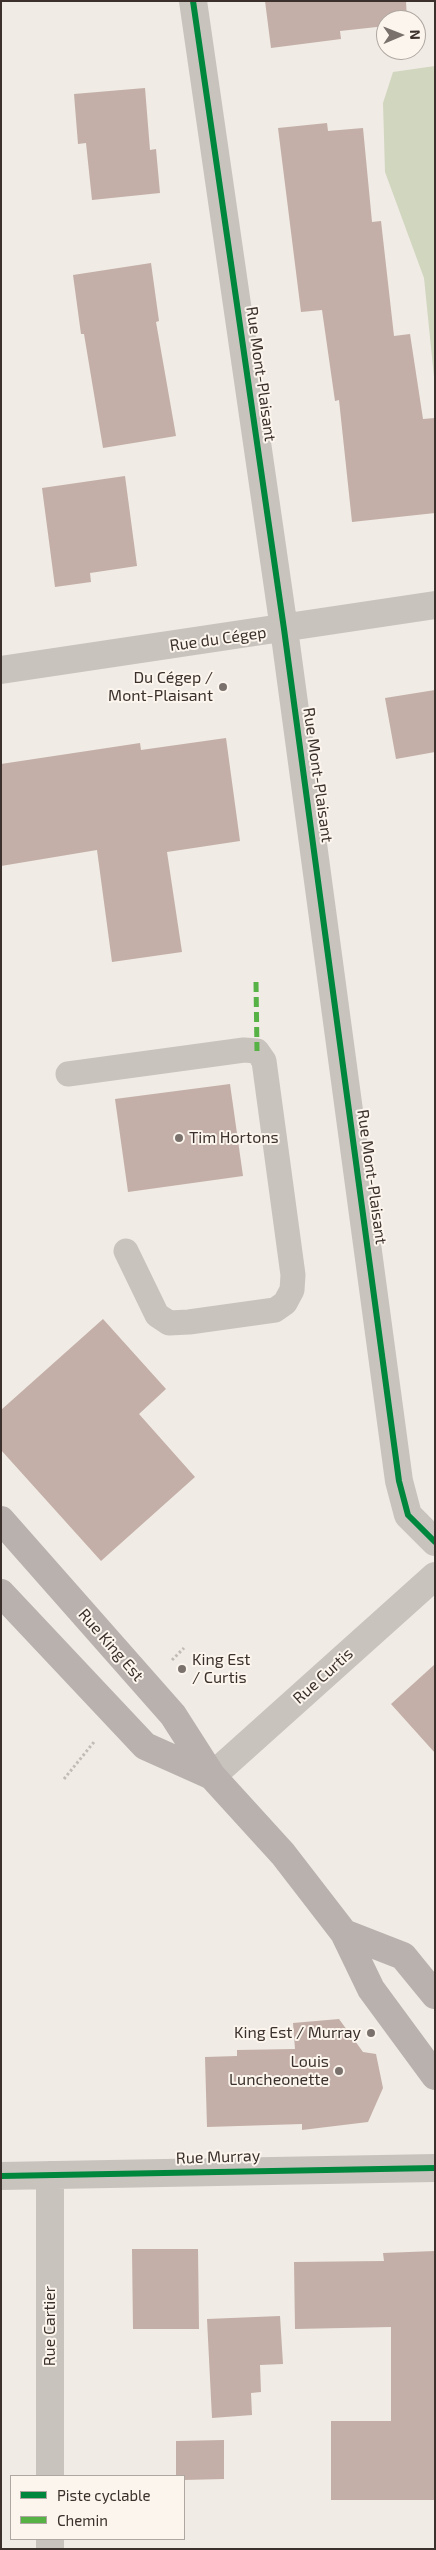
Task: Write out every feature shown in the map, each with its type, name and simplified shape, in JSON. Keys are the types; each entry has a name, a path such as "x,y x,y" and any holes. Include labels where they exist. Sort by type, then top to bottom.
{"main road":[{"name":"Rue King Est","path":"1,1520 173,1716 212,1776 283,1854 344,1933 371,1989 435,2076"},
{"name":"Rue King Est","path":"1,1593 146,1746 212,1776"},
{"path":"344,1933 403,1956 435,1995"}],"street":[{"name":"Rue Mont-Plaisant","path":"193,1 284,629 399,1481 408,1515 435,1542"},
{"name":"Rue du Cégep","path":"1,670 435,605"},
{"name":"Rue Curtis","path":"212,1776 435,1576"},
{"name":"Rue Murray","path":"1,2176 435,2168"},
{"name":"Rue Cartier","path":"50,2175 50,2475"}],"lane":[{"path":"68,1074 244,1050 257,1051 264,1060 294,1275 292,1290 285,1303 275,1310 169,1323 157,1315 126,1251"}],"path":[{"path":"64,1778 116,1716"}],"green space":[{"path":"435,66 435,387 424,278 385,172 383,103 393,72"}],"building":[{"path":"265,1 406,1 406,10 376,10 376,27 340,31 341,39 271,48"},
{"path":"145,88 150,150 156,149 160,193 92,200 86,143 78,144 74,94"},
{"path":"327,123 328,131 363,128 372,222 381,221 394,336 410,334 423,419 435,418 435,513 352,522 339,400 335,401 322,310 301,312 278,128"},
{"path":"151,263 159,321 156,322 176,436 103,448 84,334 81,334 73,275"},
{"path":"125,476 137,566 90,573 91,582 55,587 42,488"},
{"path":"435,690 435,752 396,759 385,698"},
{"path":"226,738 240,841 167,852 182,952 112,962 97,850 1,866 1,764 140,743 141,750"},
{"name":"Tim Hortons","path":"230,1084 243,1176 128,1192 115,1099"},
{"path":"103,1319 166,1389 139,1414 195,1477 101,1561 1,1450 1,1410"},
{"path":"435,1664 435,1753 391,1704"},
{"path":"339,2019 363,2052 376,2054 383,2088 368,2122 302,2130 302,2124 207,2127 205,2057 237,2056 237,2050 295,2049 293,2023"},
{"path":"132,2249 198,2249 199,2329 133,2329"},
{"path":"435,2251 435,2500 331,2500 331,2421 391,2421 391,2327 295,2329 294,2262 384,2261 383,2253"},
{"path":"280,2316 283,2364 260,2365 261,2392 251,2393 252,2415 212,2418 207,2319"},
{"path":"224,2440 224,2479 185,2480 185,2475 176,2475 176,2441"}],"marked path":[{"path":"256,982 257,1051"}],"cycle path":[{"path":"193,1 284,629 399,1481 408,1515 435,1542"},
{"path":"1,2176 435,2168"}],"place":[{"name":"Du Cégep / Mont-Plaisant","path":"223,687"},
{"name":"Tim Hortons","path":"179,1138"},
{"name":"King Est / Curtis","path":"182,1669"},
{"name":"King Est / Murray","path":"371,2033"},
{"name":"Louis Luncheonette","path":"339,2071"}]}
